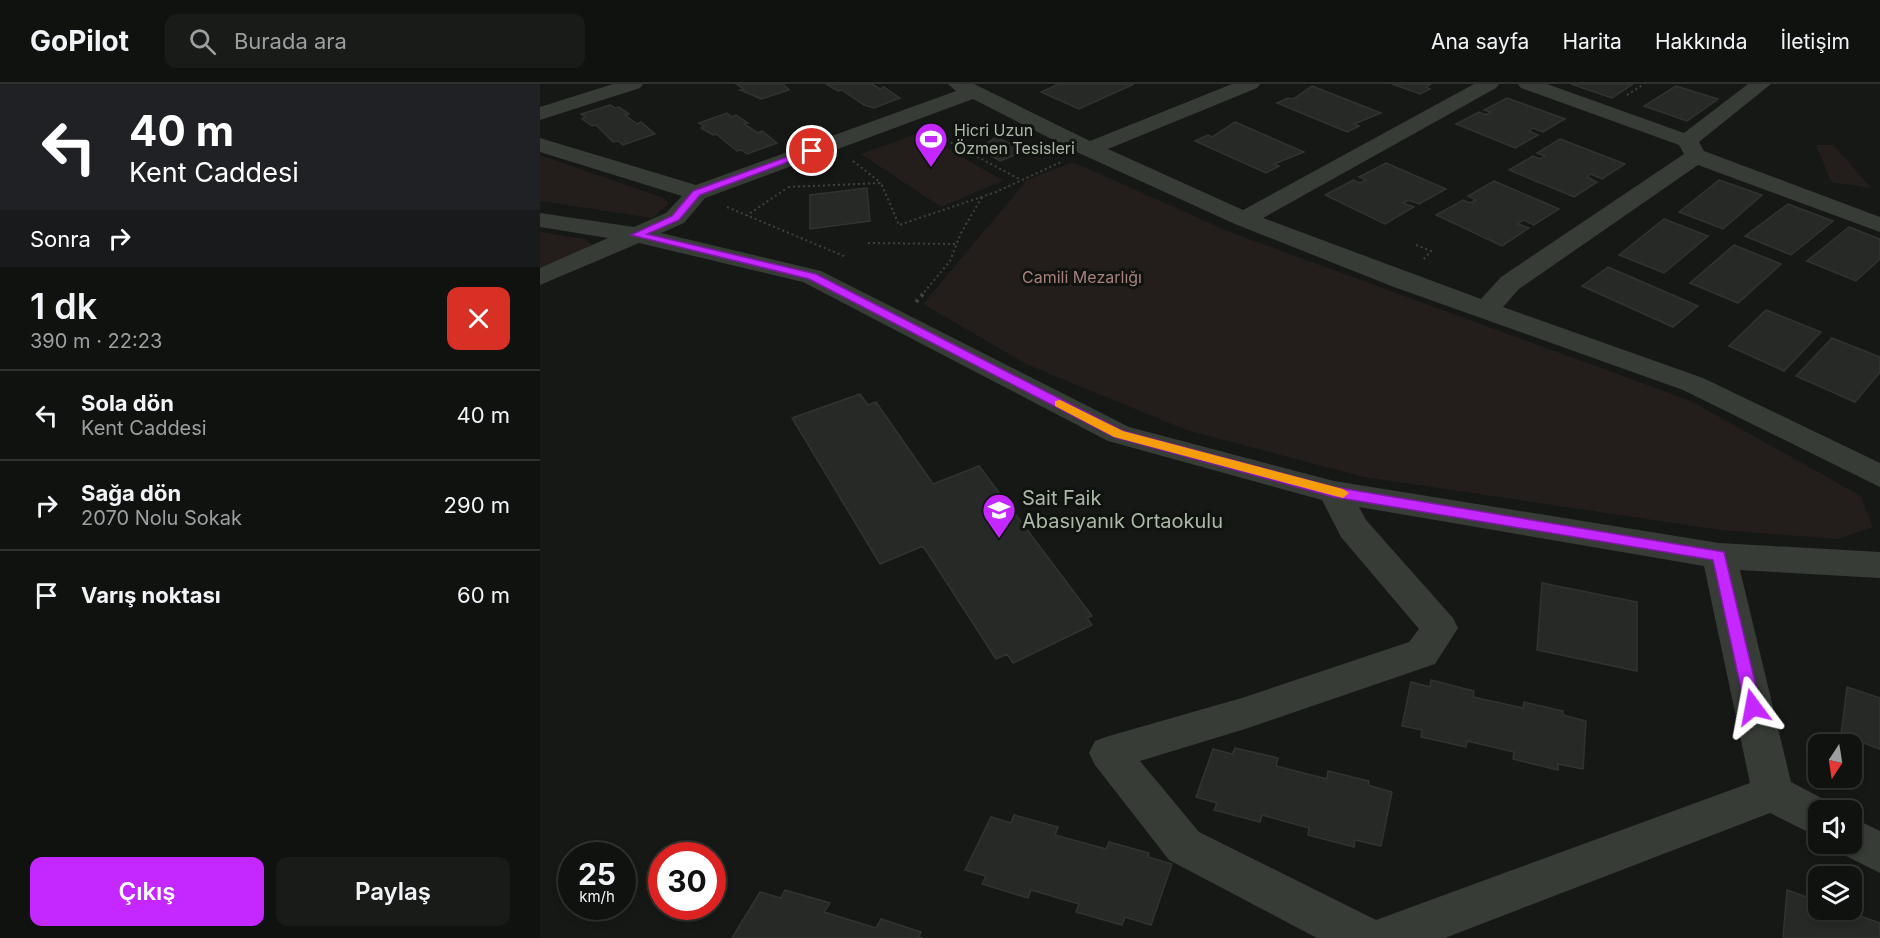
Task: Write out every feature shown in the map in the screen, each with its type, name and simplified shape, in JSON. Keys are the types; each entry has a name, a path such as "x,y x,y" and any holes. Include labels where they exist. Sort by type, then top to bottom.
{"street":[{"path":"540,114 633,84"},
{"path":"1200,84 1225,95"},
{"path":"1089,149 1250,84"},
{"path":"1244,219 1489,84"},
{"path":"1528,84 1880,225"},
{"path":"1485,310 1510,283 1692,148 1761,84"},
{"path":"540,277 675,218 697,193 903,117 966,88 1089,149 1244,219 1485,310 1693,384 1880,476"},
{"path":"540,145 697,193"},
{"path":"540,220 637,235 812,276 1119,434 1334,492 1719,556 1880,565"},
{"path":"1334,492 1353,528 1440,628 1422,653 1245,712 1108,753 1184,846 1364,938"},
{"path":"1719,556 1773,793 1808,812"},
{"path":"1386,938 1773,793"},
{"path":"1862,843 1880,853"}],"path":[{"path":"903,117 1022,180"},
{"path":"831,144 881,183 899,225 982,197 1089,149"},
{"path":"774,165 789,175 788,187"},
{"path":"746,217 788,187 881,183"},
{"path":"697,193 761,224 846,257"},
{"path":"896,319 918,301 950,261 982,197"},
{"path":"868,243 957,244"}],"green space":[{"name":"Hicri Uzun Özmen Tesisleri","path":"921,132 1003,181 941,207 861,154"},
{"path":"1816,145 1834,145 1871,188 1831,182"},
{"path":"540,155 664,198 669,204 652,218 540,201"},
{"name":"Camili Mezarlığı","path":"1073,162 1230,232 1691,401 1861,496 1873,527 1838,539 1720,530 1364,477 1186,430 1026,364 923,304 1027,180"},
{"path":"540,232 586,239 592,244 582,252 540,268"}],"building":[{"path":"736,84 783,84 789,90 761,99 740,90 744,89"},
{"path":"826,84 872,84 880,89 884,87 900,98 874,108"},
{"path":"1059,84 1134,84 1079,109 1041,92"},
{"path":"1392,84 1431,84 1426,87 1430,89 1420,94"},
{"path":"1571,84 1633,84 1612,98"},
{"path":"1312,86 1381,113 1354,124 1359,126 1347,132 1277,103 1288,98 1293,99"},
{"path":"1676,86 1718,99 1687,121 1644,106"},
{"path":"1507,98 1565,119 1543,132 1533,128 1529,131 1538,135 1515,148 1456,124 1479,112 1486,115 1491,112 1484,110"},
{"path":"610,105 615,108 619,107 637,124 641,122 655,134 623,145 618,141 613,142 596,125 592,126 582,119 585,117 581,114"},
{"path":"727,113 732,117 736,115 748,123 744,124 758,133 762,131 777,143 747,154 741,150 737,151 716,134 713,135 701,128 704,126 699,123"},
{"path":"1235,122 1304,152 1274,164 1279,166 1266,173 1195,141 1208,135 1212,137"},
{"path":"996,137 1025,151 1000,161 979,149"},
{"path":"1560,139 1625,164 1602,179 1591,174 1587,177 1597,182 1574,197 1509,170 1533,156 1540,159 1545,156 1537,153"},
{"path":"1386,163 1446,189 1419,204 1409,200 1403,203 1414,207 1385,224 1325,195 1353,180 1360,183 1366,180 1359,177"},
{"path":"1719,180 1762,195 1723,229 1679,212"},
{"path":"1494,181 1559,209 1534,225 1523,220 1518,224 1529,228 1502,246 1436,215 1463,200 1470,203 1476,200 1468,196"},
{"path":"867,188 870,221 810,229 810,195"},
{"path":"1788,204 1833,221 1791,255 1745,236"},
{"path":"1664,219 1708,236 1664,273 1619,255"},
{"path":"1849,227 1880,239 1880,259 1856,281 1807,261"},
{"path":"1734,245 1781,264 1738,303 1690,283"},
{"path":"1608,267 1698,306 1673,327 1582,286"},
{"path":"1766,310 1821,332 1784,371 1729,346"},
{"path":"1832,338 1880,357 1880,372 1855,402 1796,376"},
{"path":"860,394 868,405 876,402 933,484 979,466 1092,616 1087,618 1092,625 1013,663 1007,654 996,659 923,546 880,564 792,418"},
{"path":"1542,583 1637,602 1637,671 1537,650"},
{"path":"1431,680 1474,691 1473,697 1523,708 1524,702 1563,711 1563,715 1586,721 1583,769 1558,764 1558,770 1513,759 1514,752 1467,741 1466,747 1421,737 1422,730 1402,726 1411,682 1430,687"},
{"path":"1847,687 1880,698 1880,749 1862,743 1862,734 1841,734"},
{"path":"1235,748 1278,758 1276,766 1327,779 1328,771 1369,781 1368,785 1392,792 1381,846 1355,840 1354,847 1308,835 1309,828 1262,815 1260,822 1214,810 1217,803 1196,797 1213,749 1232,754"},
{"path":"1014,815 1058,827 1055,835 1106,849 1109,842 1149,853 1148,857 1172,864 1151,925 1125,917 1122,925 1076,912 1079,904 1031,890 1028,898 982,884 986,876 965,870 991,817 1011,823"},
{"path":"785,890 830,903 824,912 876,928 881,919 921,932 919,937 923,938 732,938 760,892 781,898"},
{"path":"1787,890 1808,897 1808,920 1862,920 1862,917 1880,923 1880,938 1783,938"}],"slow traffic":[{"path":"1060,404 1119,434 1343,493"}],"place":[{"name":"Hicri Uzun Özmen Tesisleri","path":"931,168"},
{"name":"Sait Faik Abasıyanık Ortaokulu","path":"999,539"}],"route":[{"path":"812,151 697,193 675,218 637,235 812,276 1119,434 1334,492 1719,556 1753,707"}]}
